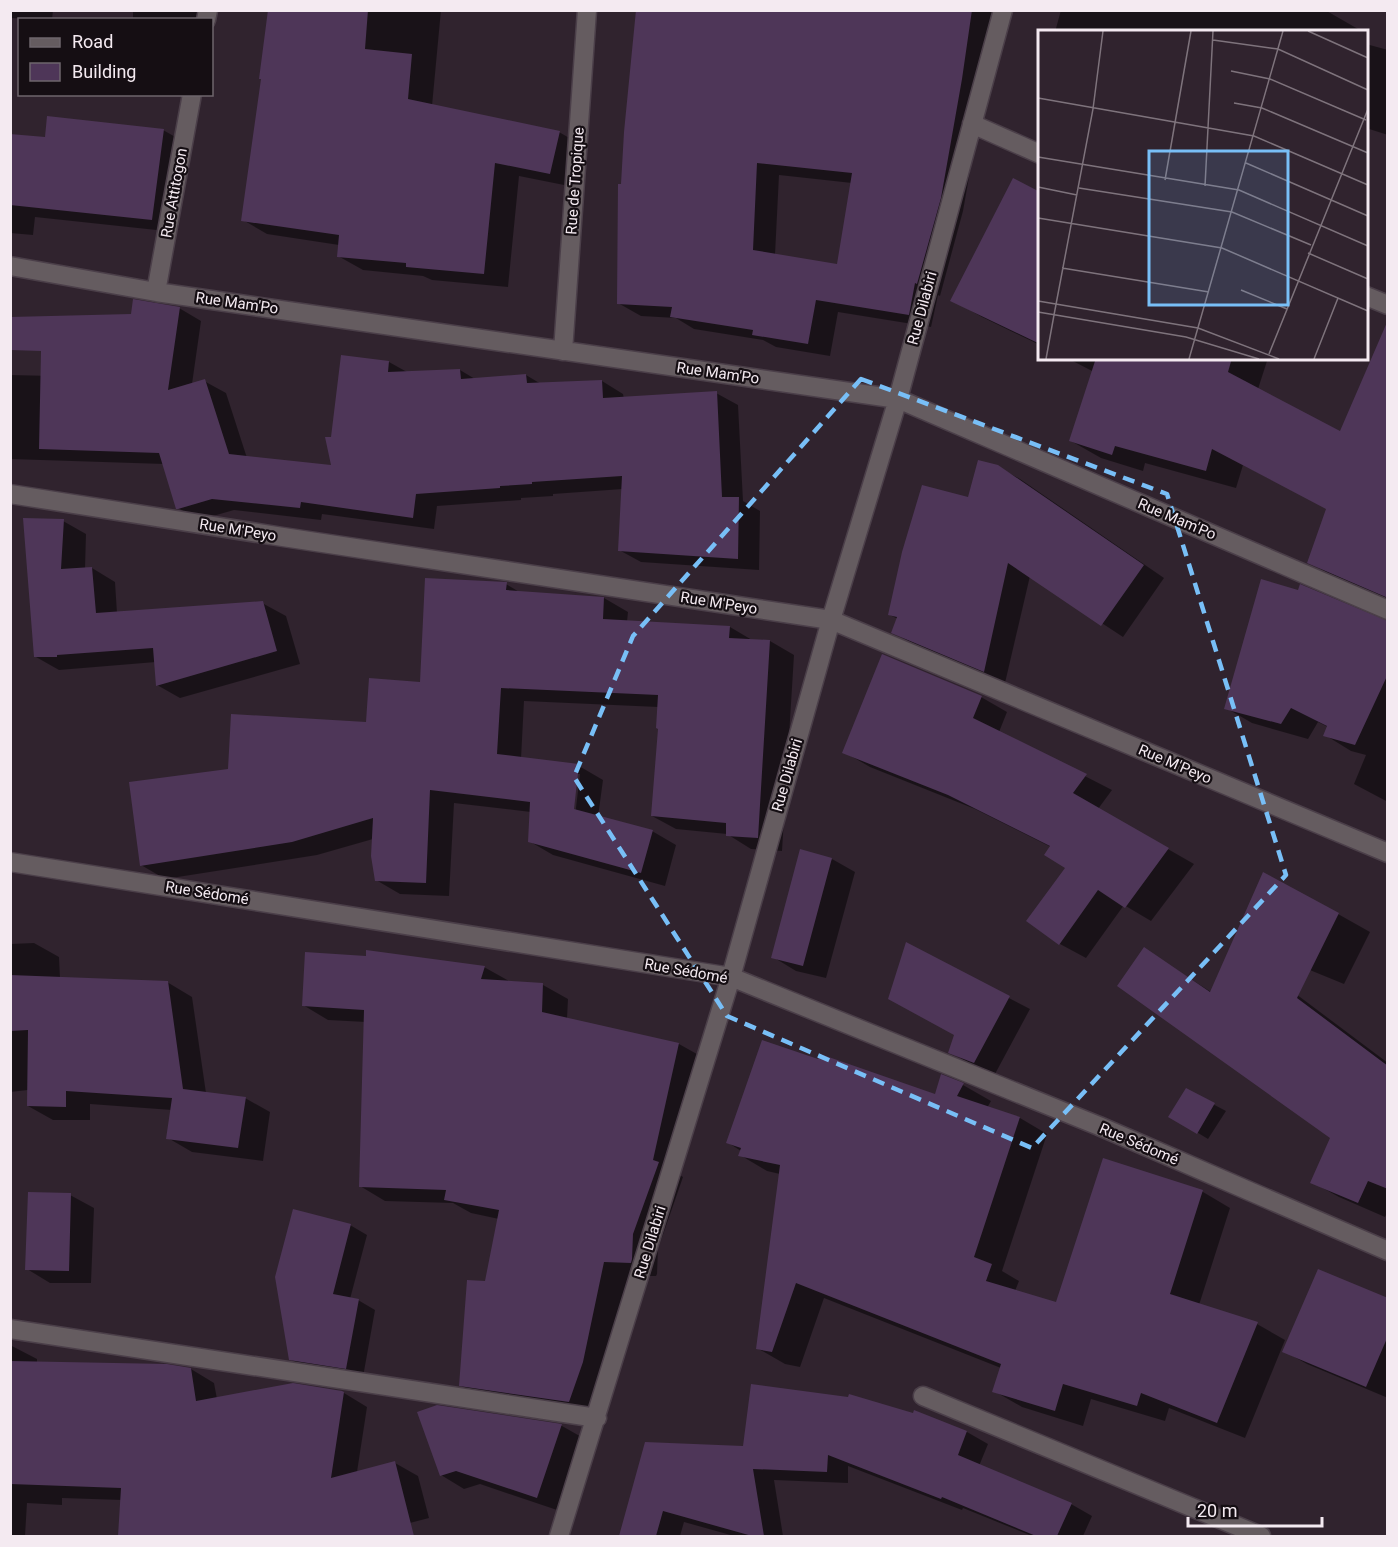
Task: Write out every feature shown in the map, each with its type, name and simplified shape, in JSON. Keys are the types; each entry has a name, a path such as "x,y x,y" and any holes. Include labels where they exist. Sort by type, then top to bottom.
{"street":[{"name":"Rue de Tropique","path":"563,351 587,10"},
{"name":"Rue Dilabiri","path":"559,1536 731,977 831,620 898,399 1004,10"},
{"name":"Rue Attitogon","path":"156,292 192,96"},
{"path":"972,124 1038,153"},
{"name":"Rue Mam'Po","path":"10,266 156,292 898,399 1388,610"},
{"path":"1368,297 1388,305"},
{"name":"Rue M'Peyo","path":"10,494 831,620 1388,853"},
{"name":"Rue Sédomé","path":"10,862 731,977 1099,1126 1388,1251"},
{"path":"10,1329 597,1418"},
{"path":"922,1396 1261,1536"}],"highlighted area":[{"path":"861,379 1167,494 1286,875 1032,1148 727,1016 574,777 633,636"}],"building":[{"path":"268,10 368,10 365,49 412,54 408,99 560,131 550,174 495,163 484,274 406,267 406,263 337,257 339,235 241,221 261,79 259,79"},
{"path":"636,10 972,10 941,198 917,284 915,283 909,315 816,300 808,344 752,335 753,330 670,317 672,307 617,304 618,184 621,184","holes":["757,163 852,173 837,264 753,250"]},
{"path":"47,116 164,129 152,220 10,205 10,134 45,137"},
{"path":"1013,178 1038,191 1038,343 950,301"},
{"path":"133,299 180,307 168,390 205,379 229,454 331,465 325,437 331,437 341,355 389,361 388,372 460,369 461,379 526,374 527,383 602,380 603,398 717,391 722,497 739,497 738,559 618,551 622,476 532,482 532,484 500,486 500,488 416,494 413,518 301,502 300,508 212,499 176,509 159,453 39,449 41,351 10,350 10,317 131,314"},
{"path":"1388,320 1388,598 1307,563 1326,509 1212,449 1206,471 1115,446 1112,455 1069,441 1095,360 1231,360 1228,372 1340,431"},
{"path":"978,460 998,465 1144,565 1101,626 1008,563 984,672 891,633 897,617 888,615 902,552 922,485 968,497"},
{"path":"23,518 64,519 61,569 92,567 96,613 263,601 277,651 156,686 153,648 34,657"},
{"path":"425,578 507,582 506,590 604,597 603,619 730,626 729,638 770,640 758,838 726,836 726,823 651,816 658,729 656,728 658,695 501,688 497,754 579,764 574,809 653,830 641,873 528,842 530,802 430,790 426,883 375,881 371,856 373,818 292,842 140,866 129,782 228,769 231,714 366,722 369,678 420,682"},
{"path":"1261,579 1298,590 1300,584 1388,621 1388,674 1355,745 1323,736 1327,726 1291,708 1281,724 1224,709"},
{"path":"882,654 982,696 973,718 1087,774 1073,793 1169,848 1125,908 1098,890 1059,945 1026,921 1065,868 1044,855 1050,846 948,795 842,753"},
{"path":"800,849 832,858 803,966 771,958"},
{"path":"1263,872 1339,913 1297,998 1388,1066 1388,1189 1368,1181 1358,1203 1310,1183 1330,1138 1117,986 1144,947 1210,992"},
{"path":"906,942 1010,996 974,1063 948,1053 954,1035 888,999"},
{"path":"366,950 485,966 481,979 543,983 542,1012 679,1043 653,1160 659,1162 633,1234 631,1263 604,1262 583,1362 569,1402 459,1386 467,1280 485,1281 499,1210 444,1200 446,1190 359,1187 364,1010 302,1006 305,952 366,956"},
{"path":"10,975 168,981 183,1089 246,1097 238,1148 166,1139 172,1098 66,1091 66,1107 27,1106 28,1030 10,1031"},
{"path":"762,1040 818,1059 820,1054 935,1094 941,1074 964,1083 957,1096 1020,1117 974,1257 992,1264 986,1281 1056,1302 1103,1158 1203,1190 1170,1294 1258,1322 1217,1423 1141,1393 1137,1406 1063,1384 1055,1411 992,1392 1001,1364 796,1283 772,1352 756,1349 780,1165 738,1156 741,1148 726,1143"},
{"path":"1186,1088 1215,1103 1197,1134 1168,1117"},
{"path":"28,1192 71,1193 69,1271 25,1270"},
{"path":"293,1209 351,1224 333,1294 359,1299 346,1369 289,1360 275,1277"},
{"path":"1318,1269 1388,1298 1388,1336 1366,1387 1282,1352"},
{"path":"10,1361 167,1364 191,1368 196,1401 293,1383 342,1391 344,1392 331,1478 395,1461 414,1536 118,1536 121,1488 10,1484"},
{"path":"751,1384 848,1397 849,1394 913,1413 914,1410 967,1431 958,1455 1072,1503 1057,1536 1036,1536 942,1497 941,1499 828,1455 827,1472 753,1469 764,1536 752,1536 663,1511 656,1536 619,1536 645,1442 743,1446"},
{"path":"437,1405 562,1424 537,1498 456,1471 440,1476 417,1412"}]}
